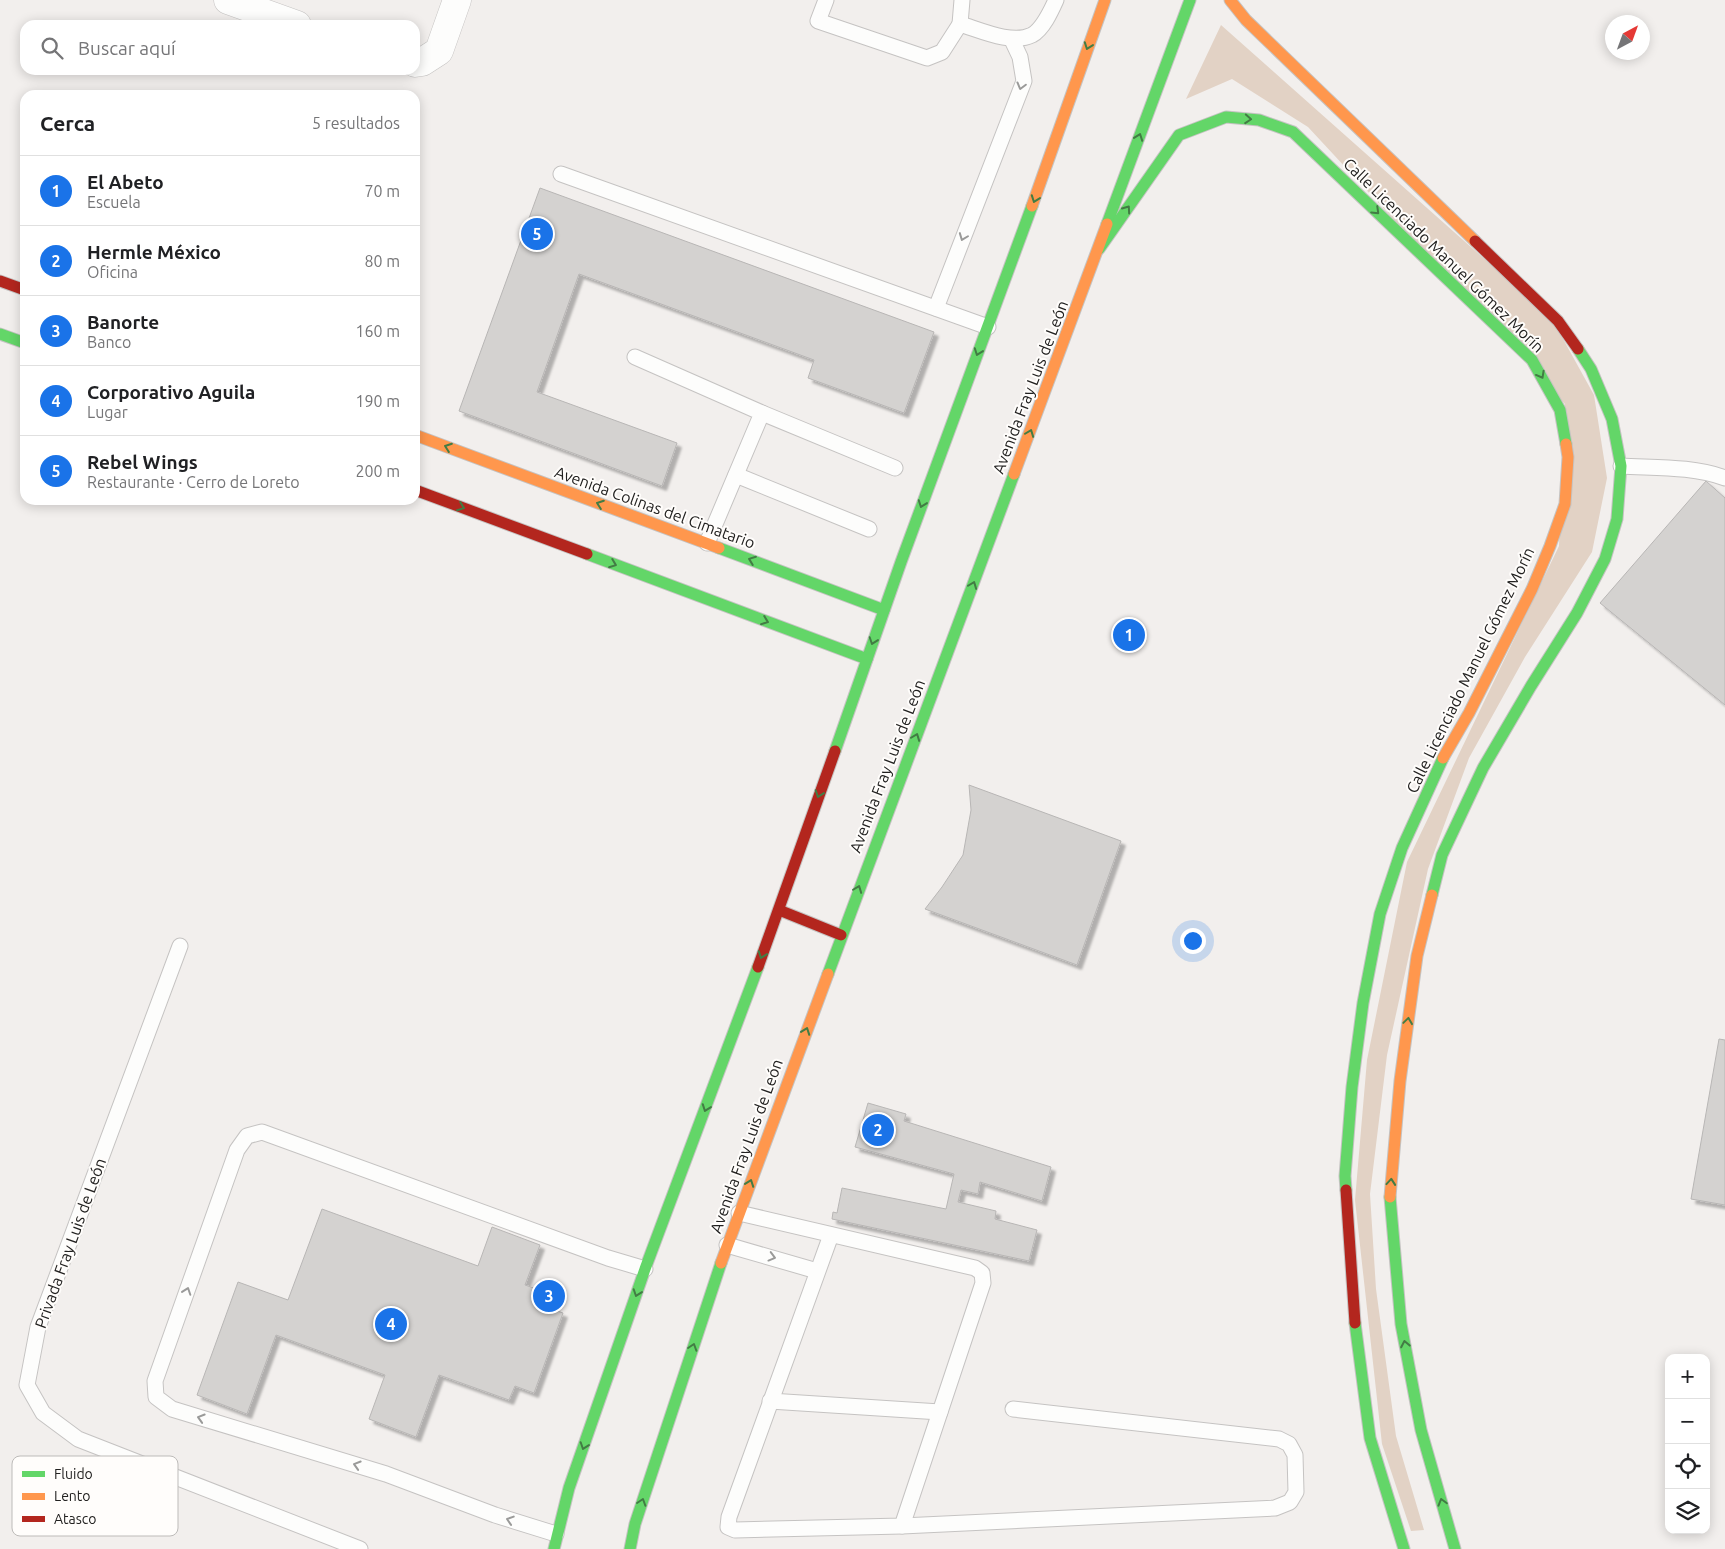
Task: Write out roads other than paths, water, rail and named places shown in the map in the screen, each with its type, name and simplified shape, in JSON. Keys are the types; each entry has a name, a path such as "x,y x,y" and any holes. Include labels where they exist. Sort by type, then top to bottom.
{"street":[{"path":"228,0 283,20"},
{"path":"420,62 439,51 456,0"},
{"path":"555,1542 569,1488 645,1270 779,910 884,610 1058,137 1105,0"},
{"name":"Avenida Fray Luis de León","path":"630,1549 635,1524 727,1245 1190,0"},
{"name":"Calle Licenciado Manuel Gómez Morín","path":"1230,0 1246,20 1558,320 1591,369 1612,419 1621,466 1617,518 1605,559 1577,613 1483,768 1442,856 1417,956 1400,1081 1390,1194 1401,1324 1421,1430 1455,1549"},
{"name":"Calle Licenciado Manuel Gómez Morín","path":"1098,249 1179,135 1226,117 1259,120 1293,132 1532,360 1560,410 1568,457 1565,504 1532,589 1469,714 1439,765 1402,848 1380,914 1363,1003 1352,1086 1345,1176 1355,1322 1370,1438 1404,1549"},
{"path":"0,281 20,288"},
{"path":"0,334 20,341"},
{"name":"Avenida Colinas del Cimatario","path":"420,437 884,610"},
{"path":"420,492 867,659"},
{"path":"779,910 841,935"}],"lane":[{"path":"826,0 818,21 927,58 942,52 960,24 962,0"},
{"path":"960,24 1012,40 1032,35 1042,26 1056,0"},
{"path":"936,308 1024,81 1020,57 1012,40"},
{"path":"561,174 988,327"},
{"path":"635,357 894,468"},
{"path":"707,543 762,413"},
{"path":"1621,466 1682,470 1725,478"},
{"path":"736,475 868,529"},
{"name":"Privada Fray Luis de León","path":"122,1456 78,1439 43,1413 28,1385 38,1327 180,946"},
{"path":"555,1542 495,1515 386,1474 172,1409 156,1397 155,1381 237,1150 247,1136 262,1132 645,1270"},
{"path":"739,1213 975,1268 982,1273 983,1283 902,1526"},
{"path":"830,1235 729,1517 728,1527 735,1530 902,1526 1275,1508 1290,1502 1296,1492 1295,1455 1289,1444 1279,1439 1013,1409"},
{"path":"727,1245 816,1271"},
{"path":"770,1401 940,1412"},
{"name":"Privada Fray Luis de León","path":"178,1478 360,1549"}],"place":[{"name":"Rebel Wings","path":"537,234"},
{"name":"El Abeto","path":"1129,635"},
{"name":"Hermle México","path":"878,1130"},
{"name":"Banorte","path":"549,1296"},
{"name":"Corporativo Aguila","path":"391,1324"}]}
